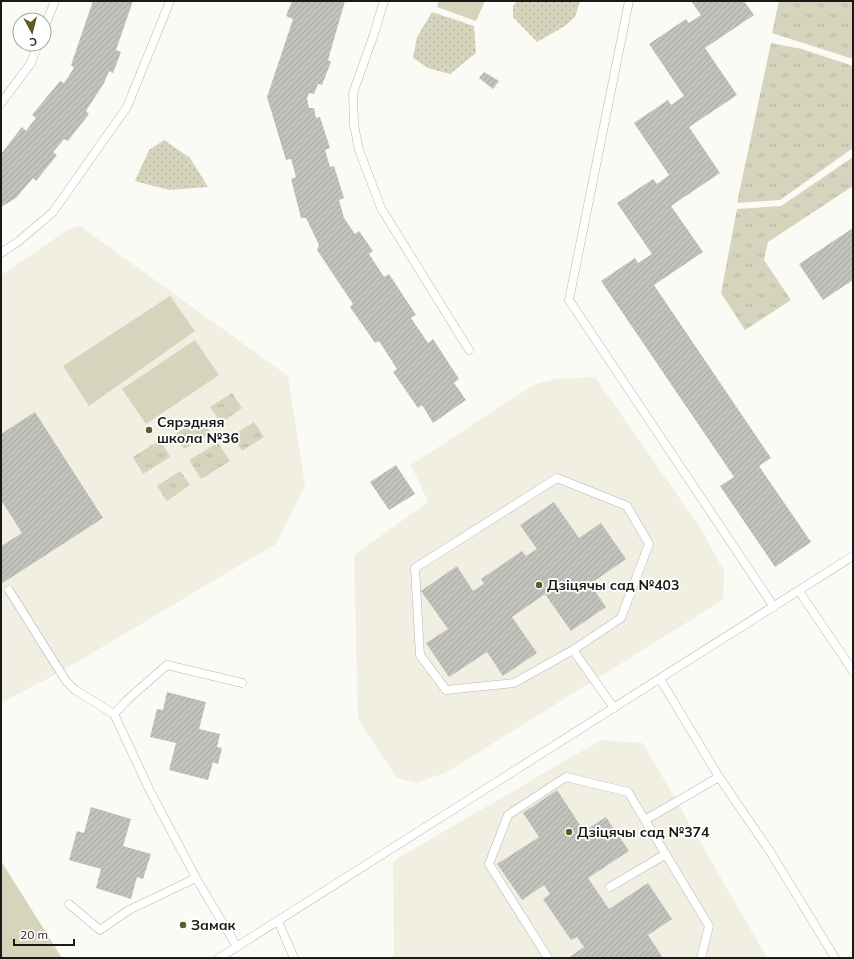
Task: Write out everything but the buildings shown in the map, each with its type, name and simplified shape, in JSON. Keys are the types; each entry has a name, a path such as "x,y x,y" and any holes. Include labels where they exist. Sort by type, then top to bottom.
{"lane":[{"path":"51,12 55,1"},
{"path":"1,253 19,241 53,212 127,107 170,1"},
{"path":"384,1 353,93 354,125 359,150 381,208 469,350"},
{"path":"630,1 569,300 774,607"},
{"path":"1,103 31,63 35,52"},
{"path":"557,478 627,506 649,544 621,618 573,650 514,683 446,690 420,655 414,568 557,478"},
{"path":"219,958 853,556"},
{"path":"9,590 66,681 75,690 114,714 150,791 196,878 237,947"},
{"path":"799,591 853,671"},
{"path":"573,650 614,708"},
{"path":"114,714 127,700 168,665 242,683"},
{"path":"660,679 719,777 771,854 835,958"},
{"path":"548,958 489,864 508,815 566,777 628,792 709,926 701,958"},
{"path":"645,820 719,777"},
{"path":"610,887 666,854"},
{"path":"69,904 100,930 129,910 196,878"},
{"path":"278,921 294,958"}],"shaded area":[{"name":"Сярэдняя школа №36","path":"80,226 288,376 305,485 276,544 60,672 1,703 1,275 69,229"},
{"name":"Дзіцячы сад №403","path":"595,377 701,529 724,571 723,600 447,772 417,783 397,778 358,719 354,555 428,502 411,465 533,385 555,379"},
{"name":"Дзіцячы сад №374","path":"601,740 643,743 766,956 762,958 394,958 393,861"}],"green space":[{"path":"439,1 485,1 476,21 437,7"},
{"path":"517,1 580,1 575,17 565,26 537,42 513,17 513,6"},
{"path":"779,1 853,1 853,59 772,33"},
{"path":"432,12 474,26 476,53 450,74 428,68 413,58 417,37"},
{"path":"771,43 802,49 853,66 853,148 780,200 737,203"},
{"path":"164,140 190,158 208,187 169,190 135,181 149,150"},
{"path":"853,157 853,186 768,242 764,260 791,300 745,330 721,293 737,209 781,206"},
{"path":"170,296 195,331 89,406 63,366"},
{"path":"195,340 219,375 146,424 122,389"},
{"path":"232,393 242,408 221,423 210,407"},
{"path":"202,418 211,433 184,449 175,434"},
{"path":"254,422 264,437 242,451 232,436"},
{"path":"160,440 170,457 143,474 133,457"},
{"path":"218,443 230,461 201,479 189,460"},
{"path":"180,471 190,485 167,501 157,486"},
{"path":"1,861 62,958 1,958"}],"place":[{"name":"Сярэдняя школа №36","path":"149,430"},
{"name":"Дзіцячы сад №403","path":"539,585"},
{"name":"Дзіцячы сад №374","path":"569,832"},
{"name":"Замак","path":"183,925"}]}
